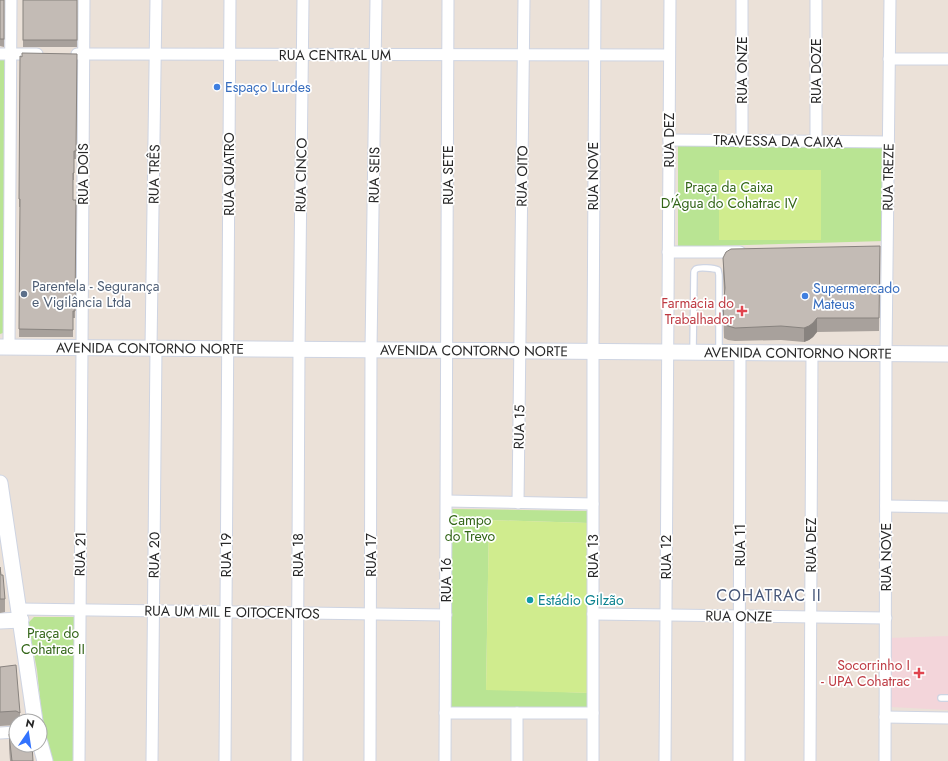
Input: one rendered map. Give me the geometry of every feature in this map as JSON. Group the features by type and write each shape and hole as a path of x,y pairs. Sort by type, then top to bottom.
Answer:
{"street":[{"path":"5,347 5,54 11,0"},
{"name":"RUA DOIS","path":"82,348 84,0"},
{"name":"RUA TRÊS","path":"154,348 156,0"},
{"name":"RUA QUATRO","path":"228,349 230,0"},
{"name":"RUA CINCO","path":"299,349 303,0"},
{"name":"RUA SEIS","path":"371,350 376,0"},
{"name":"RUA SETE","path":"447,350 448,0"},
{"name":"RUA OITO","path":"520,351 524,0"},
{"name":"RUA NOVE","path":"593,352 595,0"},
{"name":"RUA DEZ","path":"667,352 670,0"},
{"name":"RUA ONZE","path":"742,0 742,141"},
{"name":"RUA DOZE","path":"816,0 816,142"},
{"name":"RUA TREZE","path":"886,354 883,253 888,142 890,0"},
{"path":"5,54 47,54"},
{"name":"RUA CENTRAL UM","path":"69,54 670,55"},
{"path":"889,59 948,59"},
{"name":"TRAVESSA DA CAIXA","path":"669,140 888,142"},
{"path":"668,252 754,252"},
{"name":"AVENIDA CONTORNO NORTE","path":"5,347 948,354"},
{"name":"RUA 21","path":"79,761 82,348"},
{"name":"RUA 20","path":"152,761 154,611 154,348"},
{"name":"RUA 19","path":"225,761 228,349"},
{"name":"RUA 18","path":"297,761 299,349"},
{"name":"RUA 17","path":"370,761 371,350"},
{"name":"RUA 16","path":"445,761 447,350"},
{"name":"RUA 15","path":"518,503 520,351"},
{"name":"RUA 13","path":"593,352 593,761"},
{"name":"RUA 12","path":"665,761 667,352"},
{"name":"RUA 11","path":"739,761 740,353"},
{"name":"RUA DEZ","path":"810,761 812,353"},
{"name":"RUA NOVE","path":"885,761 886,354"},
{"path":"0,483 2,510 20,615 34,713"},
{"path":"446,501 592,504"},
{"path":"886,506 948,507"},
{"name":"RUA UM MIL E OITOCENTOS","path":"20,615 80,610 446,615"},
{"name":"RUA ONZE","path":"593,614 886,618"},
{"path":"0,621 20,615"},
{"path":"445,713 593,714"},
{"path":"517,713 517,761"},
{"path":"885,717 948,718"}],"lane":[{"path":"693,352 694,272 698,269 714,268 718,270 719,275 719,352"},
{"path":"941,698 948,698"}],"shaded area":[{"name":"Socorrinho I - UPA Cohatrac","path":"948,636 948,710 891,707 889,638"}],"green space":[{"path":"3,56 6,64 3,333 0,334 0,57"},
{"name":"Praça da Caixa D'Água do Cohatrac IV","path":"678,144 882,147 884,241 678,247"},
{"path":"719,170 821,170 821,240 719,240"},
{"name":"Campo do Trevo","path":"451,509 588,511 589,523 489,520 486,689 589,693 587,711 451,707"},
{"path":"489,520 589,523 589,693 486,690"},
{"name":"Praça do Cohatrac II","path":"34,617 74,617 77,761 50,761 48,749 48,713 42,713 37,670 28,623"}],"building":[{"path":"0,0 4,0 4,39 0,39"},
{"path":"23,0 77,0 77,40 23,40"},
{"path":"22,53 77,54 76,151 74,151 73,173 73,200 76,200 75,311 73,311 73,330 19,329 20,56 22,57"},
{"name":"Supermercado Mateus","path":"880,246 879,318 817,318 813,323 804,328 781,326 735,328 724,324 723,307 725,288 723,258 726,252 731,249"},
{"path":"0,567 1,575 3,575 5,599 0,599"},
{"path":"16,665 20,713 16,711 0,712 0,667"},
{"path":"11,753 32,753 33,761 12,761"}],"place":[{"name":"Espaço Lurdes","path":"217,87"},
{"name":"Parentela - Segurança e Vigilância Ltda","path":"24,294"},
{"name":"Supermercado Mateus","path":"805,296"},
{"name":"Farmácia do Trabalhador","path":"742,311"},
{"name":"Estádio Gilzão","path":"530,600"},
{"name":"Socorrinho I - UPA Cohatrac","path":"919,673"}],"district":[{"name":"COHATRAC II","path":"769,595"}]}
